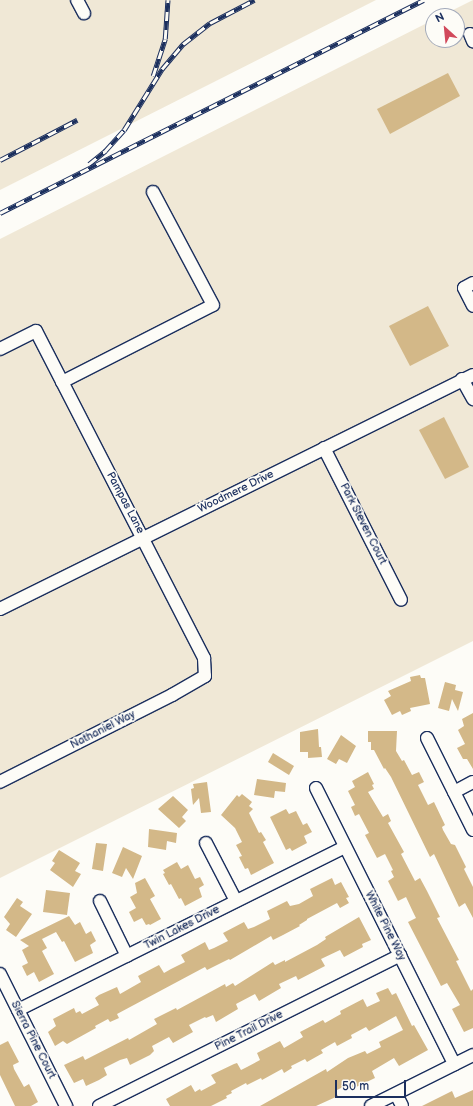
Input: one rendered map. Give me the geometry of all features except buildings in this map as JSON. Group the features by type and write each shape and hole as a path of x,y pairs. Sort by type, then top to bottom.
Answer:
{"street":[{"path":"77,0 84,13"},
{"path":"62,382 213,305 153,192"},
{"path":"473,283 464,288 473,306"},
{"name":"Pampas Lane","path":"0,350 36,332 204,658 205,676"},
{"path":"468,377 473,399"},
{"name":"Woodmere Drive","path":"0,609 468,377"},
{"name":"Park Steven Court","path":"324,448 401,600"},
{"name":"Nathaniel Way","path":"0,782 172,696 205,676"},
{"path":"426,738 473,830"},
{"path":"454,792 473,782"},
{"name":"White Pine Way","path":"316,788 454,1064"},
{"path":"206,843 236,901"},
{"name":"Twin Lakes Drive","path":"18,1010 345,847"},
{"path":"100,901 127,956"},
{"name":"Pine Trail Drive","path":"99,1106 400,955"},
{"name":"Sierra Pine Court","path":"0,974 66,1106"},
{"path":"371,1106 473,1055"},
{"path":"396,1094 402,1106"}],"shaded area":[{"path":"0,0 376,0 0,190"},
{"path":"473,0 473,641 0,878 0,239 425,24 425,48 465,48 465,8 457,8"}],"railway":[{"path":"153,76 165,39 168,0"},
{"path":"89,164 105,151 124,130 162,69 183,44 210,23 254,0"},
{"path":"0,213 423,0"},
{"path":"0,160 77,120"}]}
